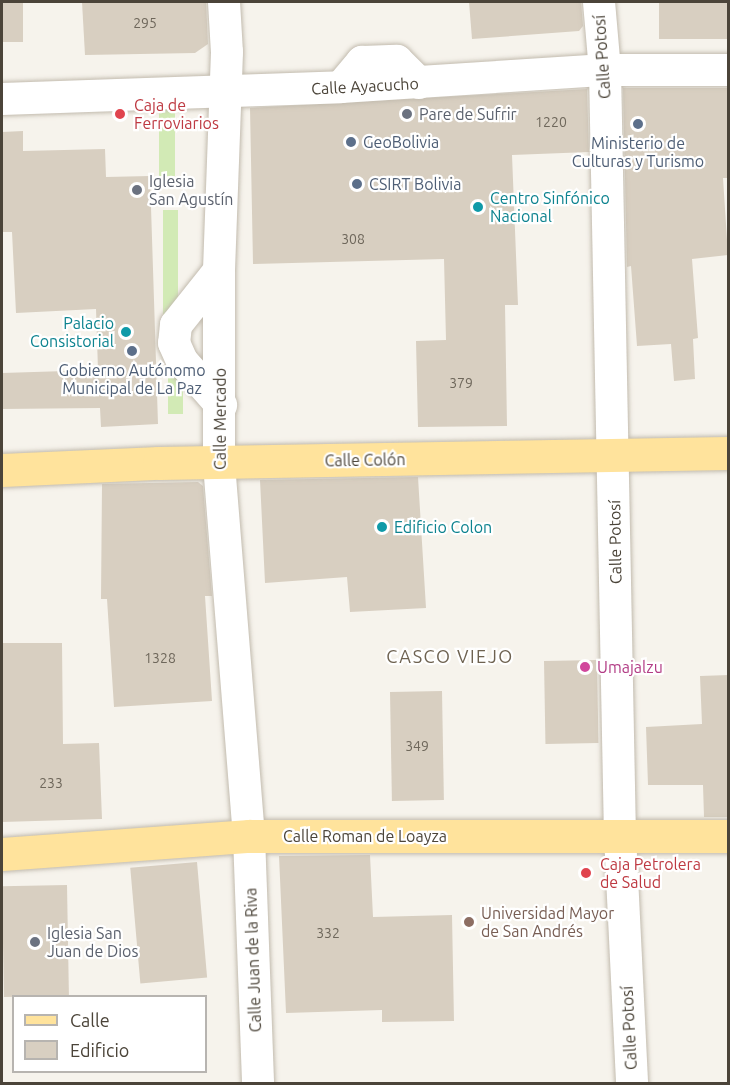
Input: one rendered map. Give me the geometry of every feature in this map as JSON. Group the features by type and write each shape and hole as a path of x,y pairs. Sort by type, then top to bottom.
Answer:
{"main road":[{"name":"Calle Colón","path":"2,470 729,453"},
{"name":"Calle Roman de Loayza","path":"2,855 249,836 729,836"}],"street":[{"name":"Calle Mercado","path":"224,2 227,92 219,271 221,405 219,464 249,836"},
{"name":"Calle Potosí","path":"599,2 604,70 620,836 632,1083"},
{"name":"Calle Ayacucho","path":"2,99 341,87 604,70 729,70"},
{"path":"219,271 176,325 174,344 182,361 221,405"},
{"name":"Calle Juan de la Riva","path":"249,836 258,1083"}],"green space":[{"path":"159,106 175,106 175,176 159,176"},
{"path":"163,210 178,210 178,324 163,324"},
{"path":"168,371 183,371 183,414 168,414"}],"building":[{"path":"2,2 23,2 23,42 2,42"},
{"path":"82,2 206,2 208,44 195,53 85,55"},
{"path":"469,2 581,2 583,26 579,31 472,39"},
{"path":"659,2 728,2 728,39 659,39"},
{"path":"623,88 729,88 729,178 723,178 728,255 692,259 698,338 693,339 695,379 674,381 671,344 637,346 631,266 627,267"},
{"path":"587,89 589,152 512,155 518,305 505,305 507,426 418,427 416,341 446,340 444,259 253,264 250,108"},
{"path":"23,131 23,151 105,149 106,177 150,176 158,424 101,427 100,408 2,409 2,373 98,370 96,309 16,313 12,232 2,232 2,132"},
{"path":"418,477 426,608 350,612 347,577 265,583 260,480"},
{"path":"198,482 203,486 212,596 205,596 212,701 114,707 107,599 101,599 102,484"},
{"path":"2,643 62,643 63,744 99,743 102,819 2,822"},
{"path":"597,660 598,743 545,744 544,661"},
{"path":"729,675 729,817 704,817 703,785 648,785 646,727 702,724 700,676"},
{"path":"442,691 444,800 392,801 390,692"},
{"path":"370,855 373,917 452,915 454,1021 382,1022 382,1010 286,1013 279,856"},
{"path":"197,862 207,978 140,983 130,868"},
{"name":"Iglesia San Juan de Dios","path":"67,885 69,995 12,995 12,997 4,997 2,886"}],"place":[{"name":"Caja de Ferroviarios","path":"120,114"},
{"name":"Pare de Sufrir","path":"407,114"},
{"name":"Ministerio de Culturas y Turismo","path":"638,124"},
{"name":"GeoBolivia","path":"351,142"},
{"name":"CSIRT Bolivia","path":"357,184"},
{"name":"Iglesia San Agustín","path":"137,190"},
{"name":"Centro Sinfónico Nacional","path":"478,207"},
{"name":"Palacio Consistorial","path":"126,332"},
{"name":"Gobierno Autónomo Municipal de La Paz","path":"132,351"},
{"name":"Edificio Colon","path":"382,527"},
{"name":"Umajalzu","path":"585,667"},
{"name":"Caja Petrolera de Salud","path":"586,873"},
{"name":"Universidad Mayor de San Andrés","path":"469,922"},
{"name":"Iglesia San Juan de Dios","path":"35,942"}],"district":[{"name":"CASCO VIEJO","path":"450,656"}]}
